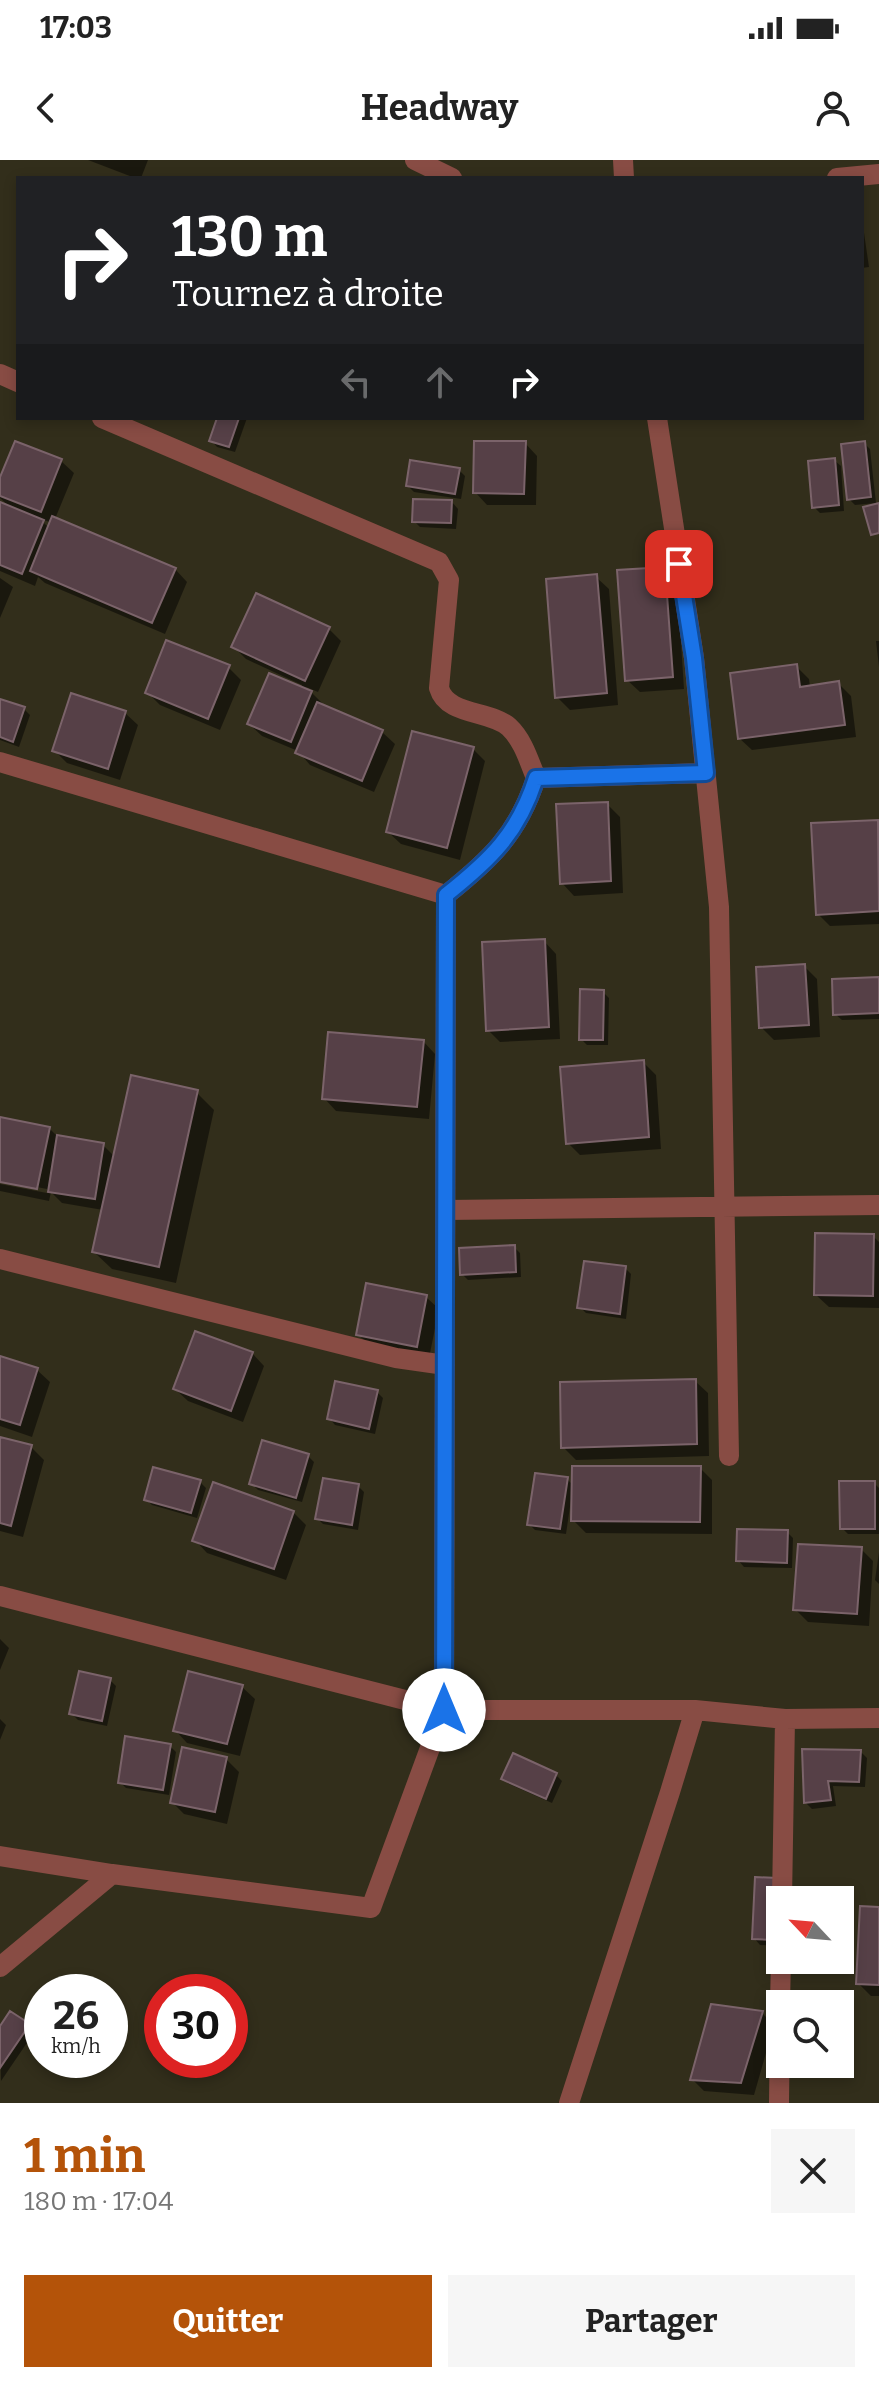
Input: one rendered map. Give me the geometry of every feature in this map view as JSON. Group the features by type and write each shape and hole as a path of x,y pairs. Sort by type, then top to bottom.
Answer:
{"street":[{"path":"415,160 448,176"},
{"path":"858,176 879,174"},
{"path":"107,420 439,562 449,580 439,688 441,696 449,704 507,725 520,743 536,778 523,812 508,836 479,869 446,895"},
{"path":"657,420 694,658 719,907 729,1456"},
{"path":"0,762 446,895"},
{"path":"536,778 706,773"},
{"path":"0,1856 371,1908 444,1710 446,895"},
{"path":"446,1210 879,1205"},
{"path":"0,1259 396,1358 445,1365"},
{"path":"0,1596 444,1710 695,1710 785,1719 879,1718"},
{"path":"569,2103 695,1710"},
{"path":"782,1886 785,1719"},
{"path":"0,1967 112,1874"},
{"path":"779,2078 779,2103"}],"building":[{"path":"216,420 238,420 229,447 209,441"},
{"path":"15,441 62,459 41,512 0,496 0,477"},
{"path":"474,441 526,441 524,494 473,493"},
{"path":"865,441 871,497 847,500 841,444"},
{"path":"835,458 839,505 812,508 808,461"},
{"path":"410,460 460,468 455,494 406,486"},
{"path":"413,499 452,500 451,523 412,522"},
{"path":"0,502 44,520 22,574 0,565"},
{"path":"879,503 879,533 871,535 863,507"},
{"path":"52,516 176,568 152,623 30,571"},
{"path":"665,567 673,677 625,681 617,570"},
{"path":"597,574 607,693 555,698 546,579"},
{"path":"256,593 330,627 305,681 231,647"},
{"path":"166,640 230,665 208,719 145,693"},
{"path":"797,664 800,687 839,681 845,725 738,739 730,673"},
{"path":"269,673 312,691 291,742 247,724"},
{"path":"71,693 126,711 108,769 52,751"},
{"path":"0,699 25,707 13,742 0,737"},
{"path":"317,702 383,730 362,781 295,753"},
{"path":"412,731 474,747 447,848 386,832"},
{"path":"608,802 611,881 560,884 556,804"},
{"path":"878,820 879,911 816,915 811,823"},
{"path":"545,939 549,1027 486,1031 482,942"},
{"path":"805,964 809,1025 759,1028 756,967"},
{"path":"879,977 879,1013 833,1015 832,979"},
{"path":"580,989 604,990 603,1040 579,1040"},
{"path":"328,1032 424,1040 417,1107 322,1099"},
{"path":"644,1060 649,1137 566,1144 560,1067"},
{"path":"131,1075 198,1090 159,1267 92,1252"},
{"path":"0,1117 50,1127 37,1189 0,1182"},
{"path":"57,1135 104,1143 95,1199 48,1192"},
{"path":"815,1233 874,1234 873,1296 814,1295"},
{"path":"515,1245 516,1272 460,1275 459,1248"},
{"path":"584,1261 626,1266 620,1314 577,1308"},
{"path":"366,1283 427,1295 417,1347 356,1335"},
{"path":"195,1331 253,1352 231,1411 173,1389"},
{"path":"0,1356 38,1368 20,1425 0,1419"},
{"path":"696,1379 697,1444 561,1448 560,1382"},
{"path":"335,1381 378,1390 369,1429 327,1419"},
{"path":"0,1437 32,1445 11,1526 0,1523"},
{"path":"262,1440 309,1454 296,1498 249,1484"},
{"path":"572,1466 701,1466 700,1522 571,1521"},
{"path":"153,1467 201,1480 191,1513 144,1500"},
{"path":"535,1473 568,1477 560,1529 527,1525"},
{"path":"323,1478 359,1484 352,1525 315,1519"},
{"path":"839,1481 875,1481 875,1529 840,1529"},
{"path":"213,1482 294,1511 274,1569 192,1541"},
{"path":"737,1529 788,1530 787,1563 736,1561"},
{"path":"798,1544 862,1547 857,1614 793,1610"},
{"path":"79,1671 111,1678 102,1721 69,1714"},
{"path":"188,1671 243,1685 227,1744 173,1731"},
{"path":"125,1736 171,1744 163,1790 118,1783"},
{"path":"182,1747 227,1757 215,1812 170,1803"},
{"path":"802,1749 861,1750 859,1782 828,1781 831,1800 804,1803"},
{"path":"513,1753 557,1773 546,1799 501,1779"},
{"path":"755,1877 777,1878 777,1886 766,1886 766,1940 752,1939"},
{"path":"860,1906 879,1907 879,1985 856,1984"},
{"path":"711,2004 763,2011 741,2083 690,2080"},
{"path":"10,2011 24,2020 24,2033 0,2068 0,2026"}],"route":[{"path":"444,1710 446,895 479,869 516,825 536,778 706,773 694,658 679,564"}]}
